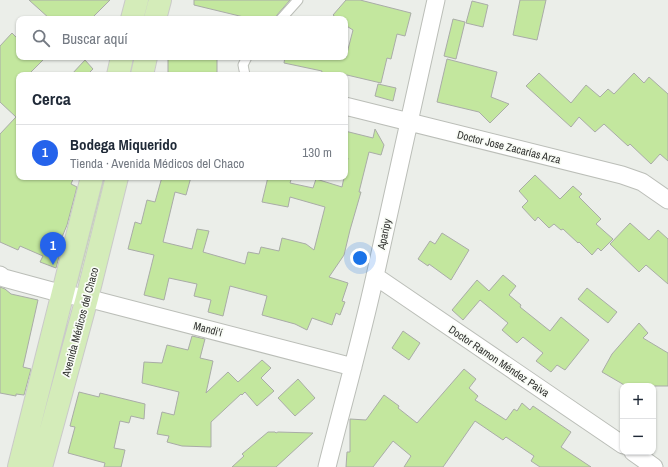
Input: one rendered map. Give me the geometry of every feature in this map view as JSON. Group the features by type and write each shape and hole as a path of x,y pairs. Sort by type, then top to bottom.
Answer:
{"main road":[{"path":"133,16 137,0"},
{"path":"157,16 160,0"},
{"path":"119,72 121,60"},
{"path":"143,72 145,60"},
{"name":"Avenida Médicos del Chaco","path":"19,467 91,180"},
{"name":"Avenida Médicos del Chaco","path":"41,467 87,298 116,180"}],"street":[{"name":"Aparipy","path":"327,467 375,276 436,0"},
{"name":"Doctor Jose Zacarías Arza","path":"348,107 622,175 642,182 668,200"},
{"name":"Mandi'í","path":"0,275 4,278 63,294 87,298 353,367"},
{"name":"Doctor Ramon Méndez Paiva","path":"375,276 620,444"},
{"path":"636,455 654,467"}],"lane":[{"path":"284,16 298,0"},
{"path":"244,72 243,65 246,60"}],"green space":[{"path":"100,180 104,180 78,283 76,284"}],"building":[{"path":"29,0 110,0 94,16 47,16"},
{"path":"194,0 290,0 276,16 240,16 194,5"},
{"path":"346,0 360,0 411,13 405,36 397,34 391,59 387,58 381,83 348,75 348,72 322,72 284,63 284,60 348,60 348,49 353,30 348,27 348,16 333,15"},
{"path":"520,0 546,0 537,40 513,35"},
{"path":"472,1 488,5 483,27 466,23"},
{"path":"453,19 465,22 456,59 444,56"},
{"path":"12,33 16,37 16,60 43,60 31,72 16,72 16,117 0,102 0,46"},
{"path":"447,59 497,72 491,97 509,104 490,123 479,112 437,102"},
{"path":"85,60 93,69 90,72 74,72"},
{"path":"168,60 217,60 217,72 168,72"},
{"path":"539,73 571,103 586,85 600,97 608,89 614,94 634,73 644,83 649,77 668,94 668,161 660,154 651,164 630,144 628,146 604,124 595,132 579,117 571,127 526,86"},
{"path":"378,84 396,88 393,101 375,96"},
{"path":"16,117 16,180 73,180 71,184 77,187 67,225 62,237 64,238 56,268 40,262 43,256 20,246 18,250 0,242 0,134"},
{"path":"375,129 384,145 381,155 369,152 359,192 361,192 344,255 329,277 348,283 342,301 345,302 340,315 336,313 332,325 312,318 307,330 295,324 262,315 267,296 230,286 223,316 208,312 211,300 194,296 197,284 169,278 164,300 144,295 154,255 128,249 135,222 141,224 147,200 155,202 161,180 190,180 186,195 175,192 163,242 192,249 197,229 209,231 203,252 245,264 248,252 259,254 261,247 279,251 282,238 306,244 314,250 325,207 290,197 288,207 262,202 267,180 291,180 290,183 313,188 316,180 319,180 342,187 343,180 348,180 348,132 373,138"},
{"path":"535,175 560,199 573,186 582,194 579,197 601,219 596,224 613,239 601,251 598,248 592,255 563,229 561,230 554,224 549,228 538,217 535,221 522,207 528,201 519,191"},
{"path":"630,223 649,240 658,230 668,239 668,284 646,265 639,272 610,244"},
{"path":"442,233 469,250 451,280 429,264 428,266 418,259 430,241 435,244"},
{"path":"503,275 516,286 509,295 521,305 520,307 550,331 561,317 589,340 565,370 557,365 551,372 536,361 543,353 523,337 517,343 502,330 508,323 480,300 463,320 452,310 477,280 489,291"},
{"path":"0,287 11,294 38,300 23,367 31,369 24,395 16,394 16,396 0,393"},
{"path":"587,288 617,312 608,323 578,299"},
{"path":"639,323 648,333 643,338 668,353 668,386 656,386 656,383 621,383 602,372 612,354"},
{"path":"403,331 420,343 409,360 392,348"},
{"path":"192,336 205,339 200,358 213,361 206,393 228,372 238,382 262,360 271,368 261,378 274,391 257,406 245,392 242,395 241,394 211,422 211,447 182,446 167,442 169,436 157,434 162,412 174,415 179,392 142,383 144,362 162,363 167,345 188,350"},
{"path":"464,369 476,379 469,388 478,396 475,400 506,420 514,409 517,411 522,403 530,410 533,406 571,432 561,447 591,467 540,467 531,461 534,456 506,437 503,440 475,421 443,467 404,467 411,456 393,441 373,467 346,467 347,452 350,452 350,419 366,420 384,395 399,406 398,408 417,423"},
{"path":"298,379 315,398 295,416 278,398"},
{"path":"79,392 99,397 100,393 145,404 144,419 131,416 129,423 120,421 114,448 125,450 121,467 104,467 105,463 68,453 75,427 70,426"},
{"path":"268,432 313,433 276,467 232,467 244,456 242,454"}],"place":[{"name":"Bodega Miquerido","path":"53,265"}]}
